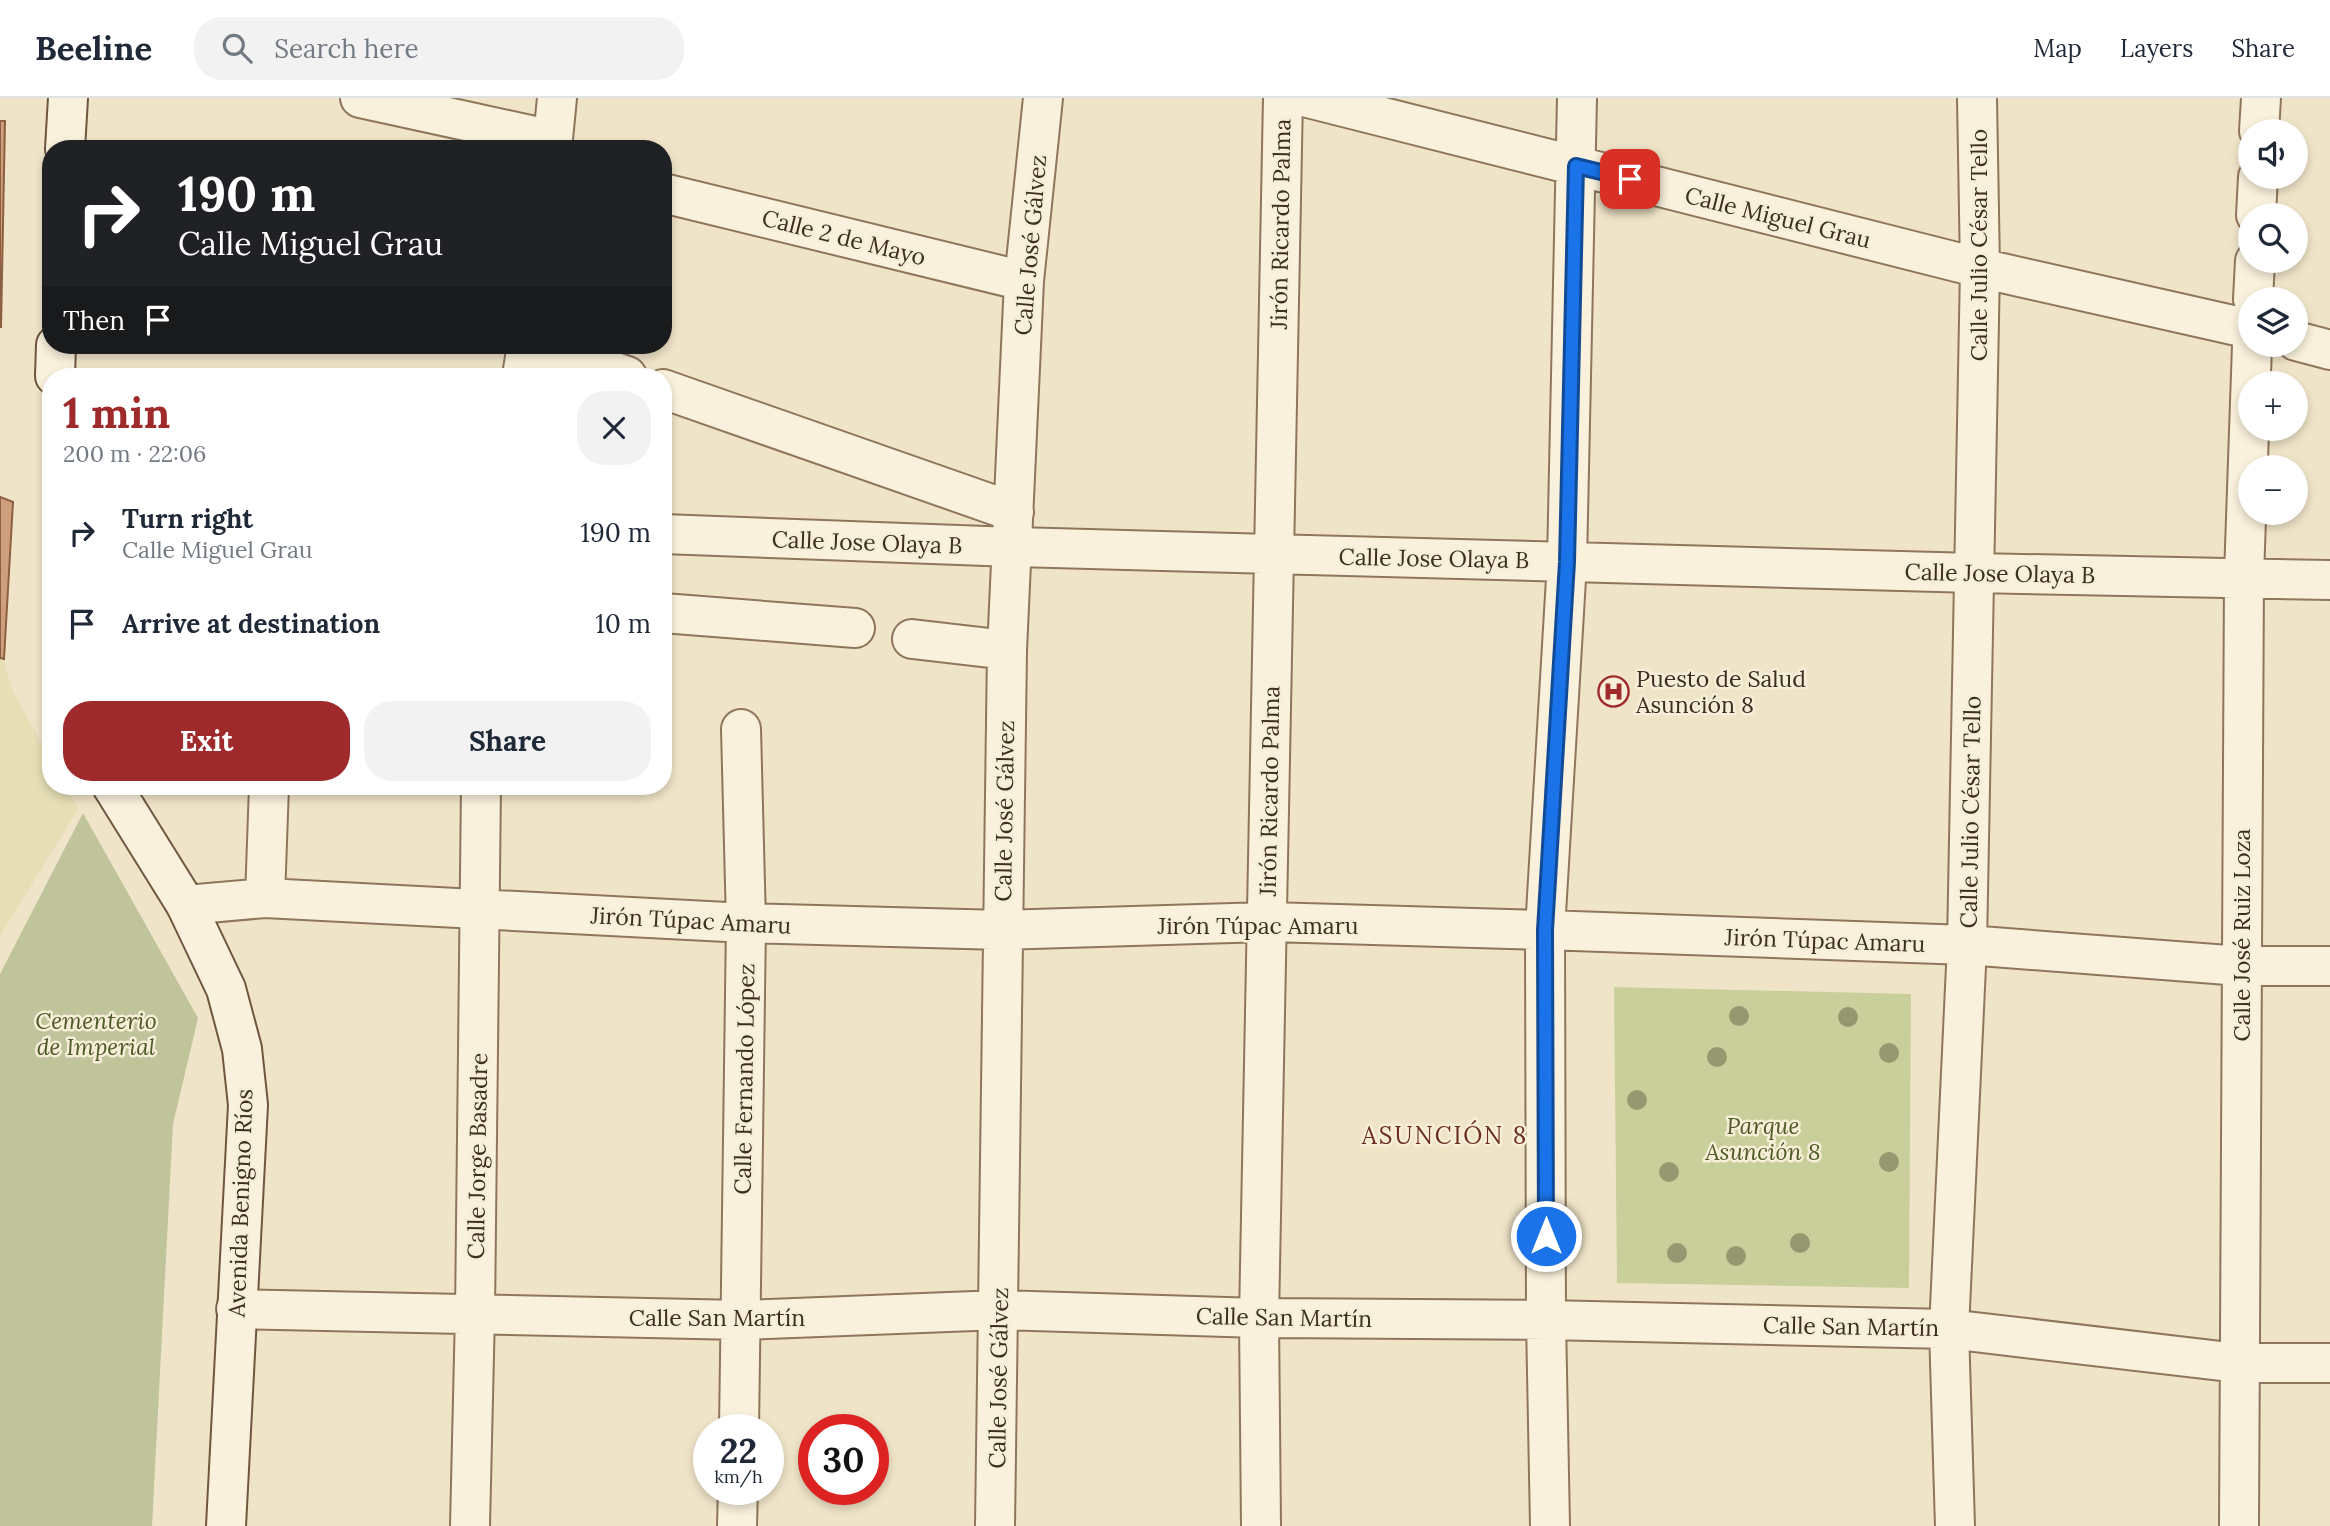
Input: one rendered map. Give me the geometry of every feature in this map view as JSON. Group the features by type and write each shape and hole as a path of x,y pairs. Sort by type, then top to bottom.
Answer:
{"street":[{"path":"66,140 68,98"},
{"path":"360,98 535,140"},
{"path":"552,140 557,98"},
{"name":"Calle José Gálvez","path":"995,1526 1007,650 1024,281 1043,98"},
{"name":"Jirón Ricardo Palma","path":"1261,1526 1259,1318 1283,98"},
{"name":"Calle Miguel Grau","path":"1308,98 1980,268 2238,326"},
{"path":"1550,1526 1546,1320 1545,930 1567,562 1577,98"},
{"name":"Calle Julio César Tello","path":"1955,1526 1949,1329 1967,945 1980,268 1977,98"},
{"path":"2260,119 2261,98"},
{"name":"Calle 2 de Mayo","path":"672,196 1024,281"},
{"path":"2308,344 2330,350"},
{"path":"562,354 603,368"},
{"name":"Calle José Ruiz Loza","path":"2239,1526 2244,576 2252,357"},
{"path":"672,392 1014,529"},
{"name":"Calle Jose Olaya B","path":"672,534 1014,529 1273,554 2330,580"},
{"path":"672,613 855,628"},
{"path":"912,639 1007,650"},
{"name":"Calle Fernando López","path":"739,1414 746,923 741,729"},
{"name":"Avenida Benigno Ríos","path":"118,795 186,905 226,989 242,1049 248,1105 226,1526"},
{"path":"265,898 269,795"},
{"name":"Calle Jorge Basadre","path":"470,1526 481,795"},
{"name":"Jirón Túpac Amaru","path":"186,905 265,898 746,923 1002,930 1266,922 1967,945 2241,966 2330,966"},
{"name":"Calle San Martín","path":"236,1309 742,1320 1000,1310 1259,1318 1546,1320 1949,1329 2238,1363 2330,1363"},
{"path":"737,1526 738,1505"}],"shaded area":[{"path":"0,658 4,659 11,688 42,744 42,795 70,795 78,809 0,936"}],"green space":[{"name":"Cementerio de Imperial","path":"83,813 198,1018 173,1124 152,1526 0,1526 0,974"},
{"name":"Parque Asunción 8","path":"1614,987 1911,994 1909,1288 1617,1283"}],"building":[{"path":"0,121 5,121 1,327 0,327"},
{"path":"0,497 13,502 4,659 0,658"}],"place":[{"name":"Puesto de Salud Asunción 8","path":"1613,691"}],"district":[{"name":"ASUNCIÓN 8","path":"1445,1135"}],"route":[{"path":"1546,1236 1545,930 1567,562 1576,166 1630,179"}]}
